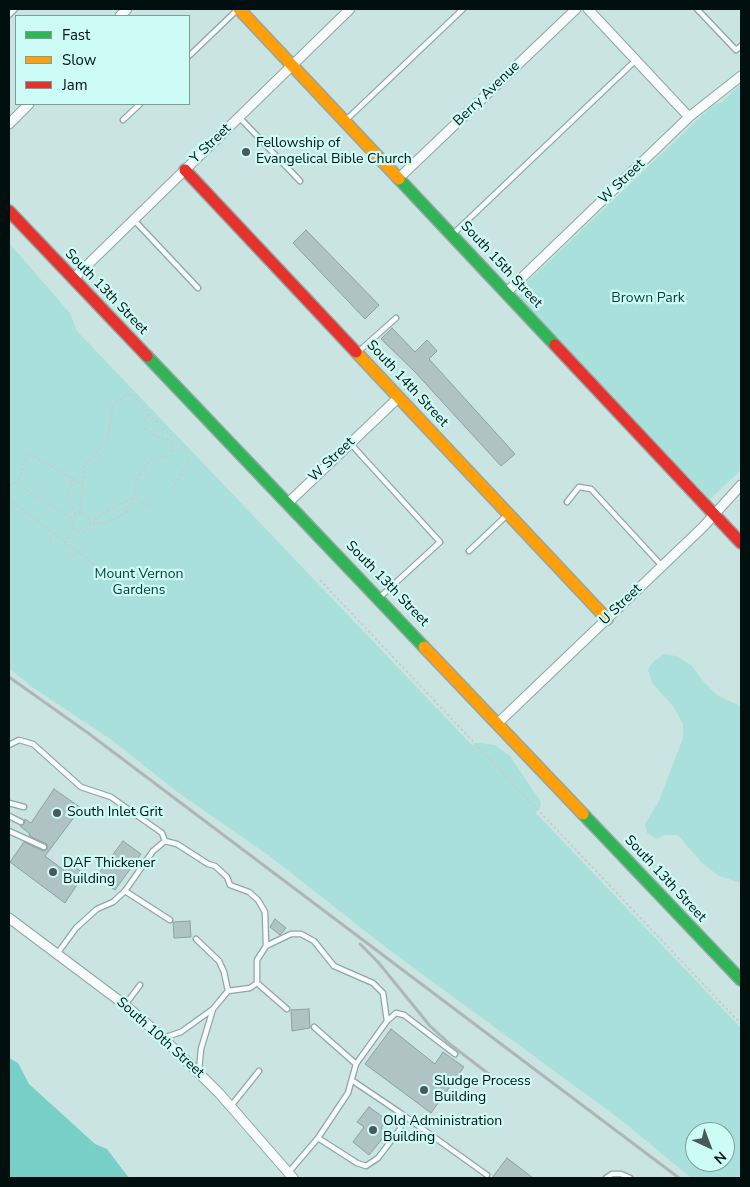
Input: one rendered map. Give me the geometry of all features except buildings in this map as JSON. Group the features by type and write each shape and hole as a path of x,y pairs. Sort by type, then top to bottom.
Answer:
{"street":[{"name":"South 15th Street","path":"238,9 507,292 741,543"},
{"name":"Y Street","path":"73,279 350,9"},
{"name":"Berry Avenue","path":"399,178 576,9"},
{"path":"588,9 689,117"},
{"name":"W Street","path":"507,292 689,117 709,99 741,76"},
{"path":"9,124 29,105"},
{"name":"South 14th Street","path":"185,170 606,619"},
{"name":"South 13th Street","path":"9,211 741,980"},
{"name":"W Street","path":"288,503 399,397"},
{"name":"U Street","path":"498,723 662,566 741,485"},
{"name":"South 10th Street","path":"9,918 125,1005 163,1038 231,1106 290,1176"}],"lane":[{"path":"9,14 15,9"},
{"path":"190,55 238,9"},
{"path":"345,121 463,9"},
{"path":"697,9 736,50 741,46"},
{"path":"452,235 636,60"},
{"path":"123,120 139,105"},
{"path":"239,117 300,181"},
{"path":"133,220 198,288"},
{"path":"357,353 396,318"},
{"path":"350,443 440,542 379,598"},
{"path":"566,502 579,487 592,489 662,566"},
{"path":"469,551 508,514"},
{"path":"9,745 19,740 33,744 81,788 111,797 162,833 165,841"},
{"path":"9,802 24,807"},
{"path":"9,816 21,822"},
{"path":"9,831 44,847"},
{"path":"57,954 83,922 97,909 113,902 125,891 153,850 165,841"},
{"path":"165,841 177,844 208,864 215,866 227,877 230,885 249,892 258,900 265,912 266,946"},
{"path":"125,891 170,920"},
{"path":"287,1009 257,983 257,960 266,946 291,934 301,934 314,941 334,966 360,976 383,993 387,1021"},
{"path":"196,939 219,961 224,972 228,991"},
{"path":"163,1038 181,1032 213,1010 228,991 250,988 257,983"},
{"path":"125,1005 140,986"},
{"path":"199,1072 201,1049 213,1010"},
{"path":"290,1176 348,1093 356,1064 387,1021 396,1013 404,1015 455,1054"},
{"path":"314,1028 356,1064"},
{"path":"231,1106 259,1071"},
{"path":"353,1080 487,1174"},
{"path":"318,1138 357,1163 366,1166 378,1158 400,1129 399,1112"},
{"path":"606,1178 612,1174 621,1174 630,1178"}],"path":[{"path":"80,513 84,467 107,441 111,410 116,402 131,394 161,424 174,441 172,454 151,460 142,469 126,510 110,522 90,522"},
{"path":"150,415 144,421 144,428 156,436 174,441 185,448 189,463 171,490"},
{"path":"9,485 15,483 21,476 23,462 29,453 83,485"},
{"path":"74,479 68,495 76,514"},
{"path":"15,483 72,519"},
{"path":"133,496 149,507"},
{"path":"75,530 86,531 90,522 133,496"},
{"path":"9,499 76,552 104,570 132,584 146,599"},
{"path":"126,510 131,516"},
{"path":"75,530 71,524 76,514 86,514 90,522"},
{"path":"65,543 75,530"},
{"path":"50,543 49,540 53,533"},
{"path":"68,556 71,557 76,552"},
{"path":"320,580 741,1024"}],"green space":[{"name":"Brown Park","path":"741,84 741,470 710,499 518,296 527,287 525,284 713,105 722,102"},
{"name":"Mount Vernon Gardens","path":"9,243 70,313 77,331 472,745 479,743 495,745 510,756 541,802 540,808 536,813 741,1028 741,1178 691,1178 621,1120 392,952 268,855 176,791 113,741 32,687 9,668"},
{"path":"664,654 676,656 691,665 718,696 741,706 741,883 719,876 702,863 678,835 664,835 657,839 647,833 645,824 659,801 683,738 683,724 673,706 652,683 648,670 653,662"}],"shaded area":[{"path":"9,1058 18,1063 29,1084 95,1144 107,1149 129,1178 9,1178"}],"railway":[{"path":"9,677 88,733 679,1178"},
{"path":"360,944 378,962 430,1026 451,1045 503,1085"}],"traffic: fast":[{"path":"399,179 555,345"},
{"path":"147,356 424,647"},
{"path":"583,814 741,980"}],"traffic: slow":[{"path":"239,9 399,179"},
{"path":"356,352 607,619"},
{"path":"424,647 583,814"}],"traffic: jam":[{"path":"185,170 356,352"},
{"path":"9,211 147,356"},
{"path":"555,345 741,543"}],"place":[{"name":"Fellowship of Evangelical Bible Church","path":"246,152"},
{"name":"South Inlet Grit","path":"57,813"},
{"name":"DAF Thickener Building","path":"53,872"},
{"name":"Sludge Process Building","path":"424,1090"},
{"name":"Old Administration Building","path":"373,1130"}]}
